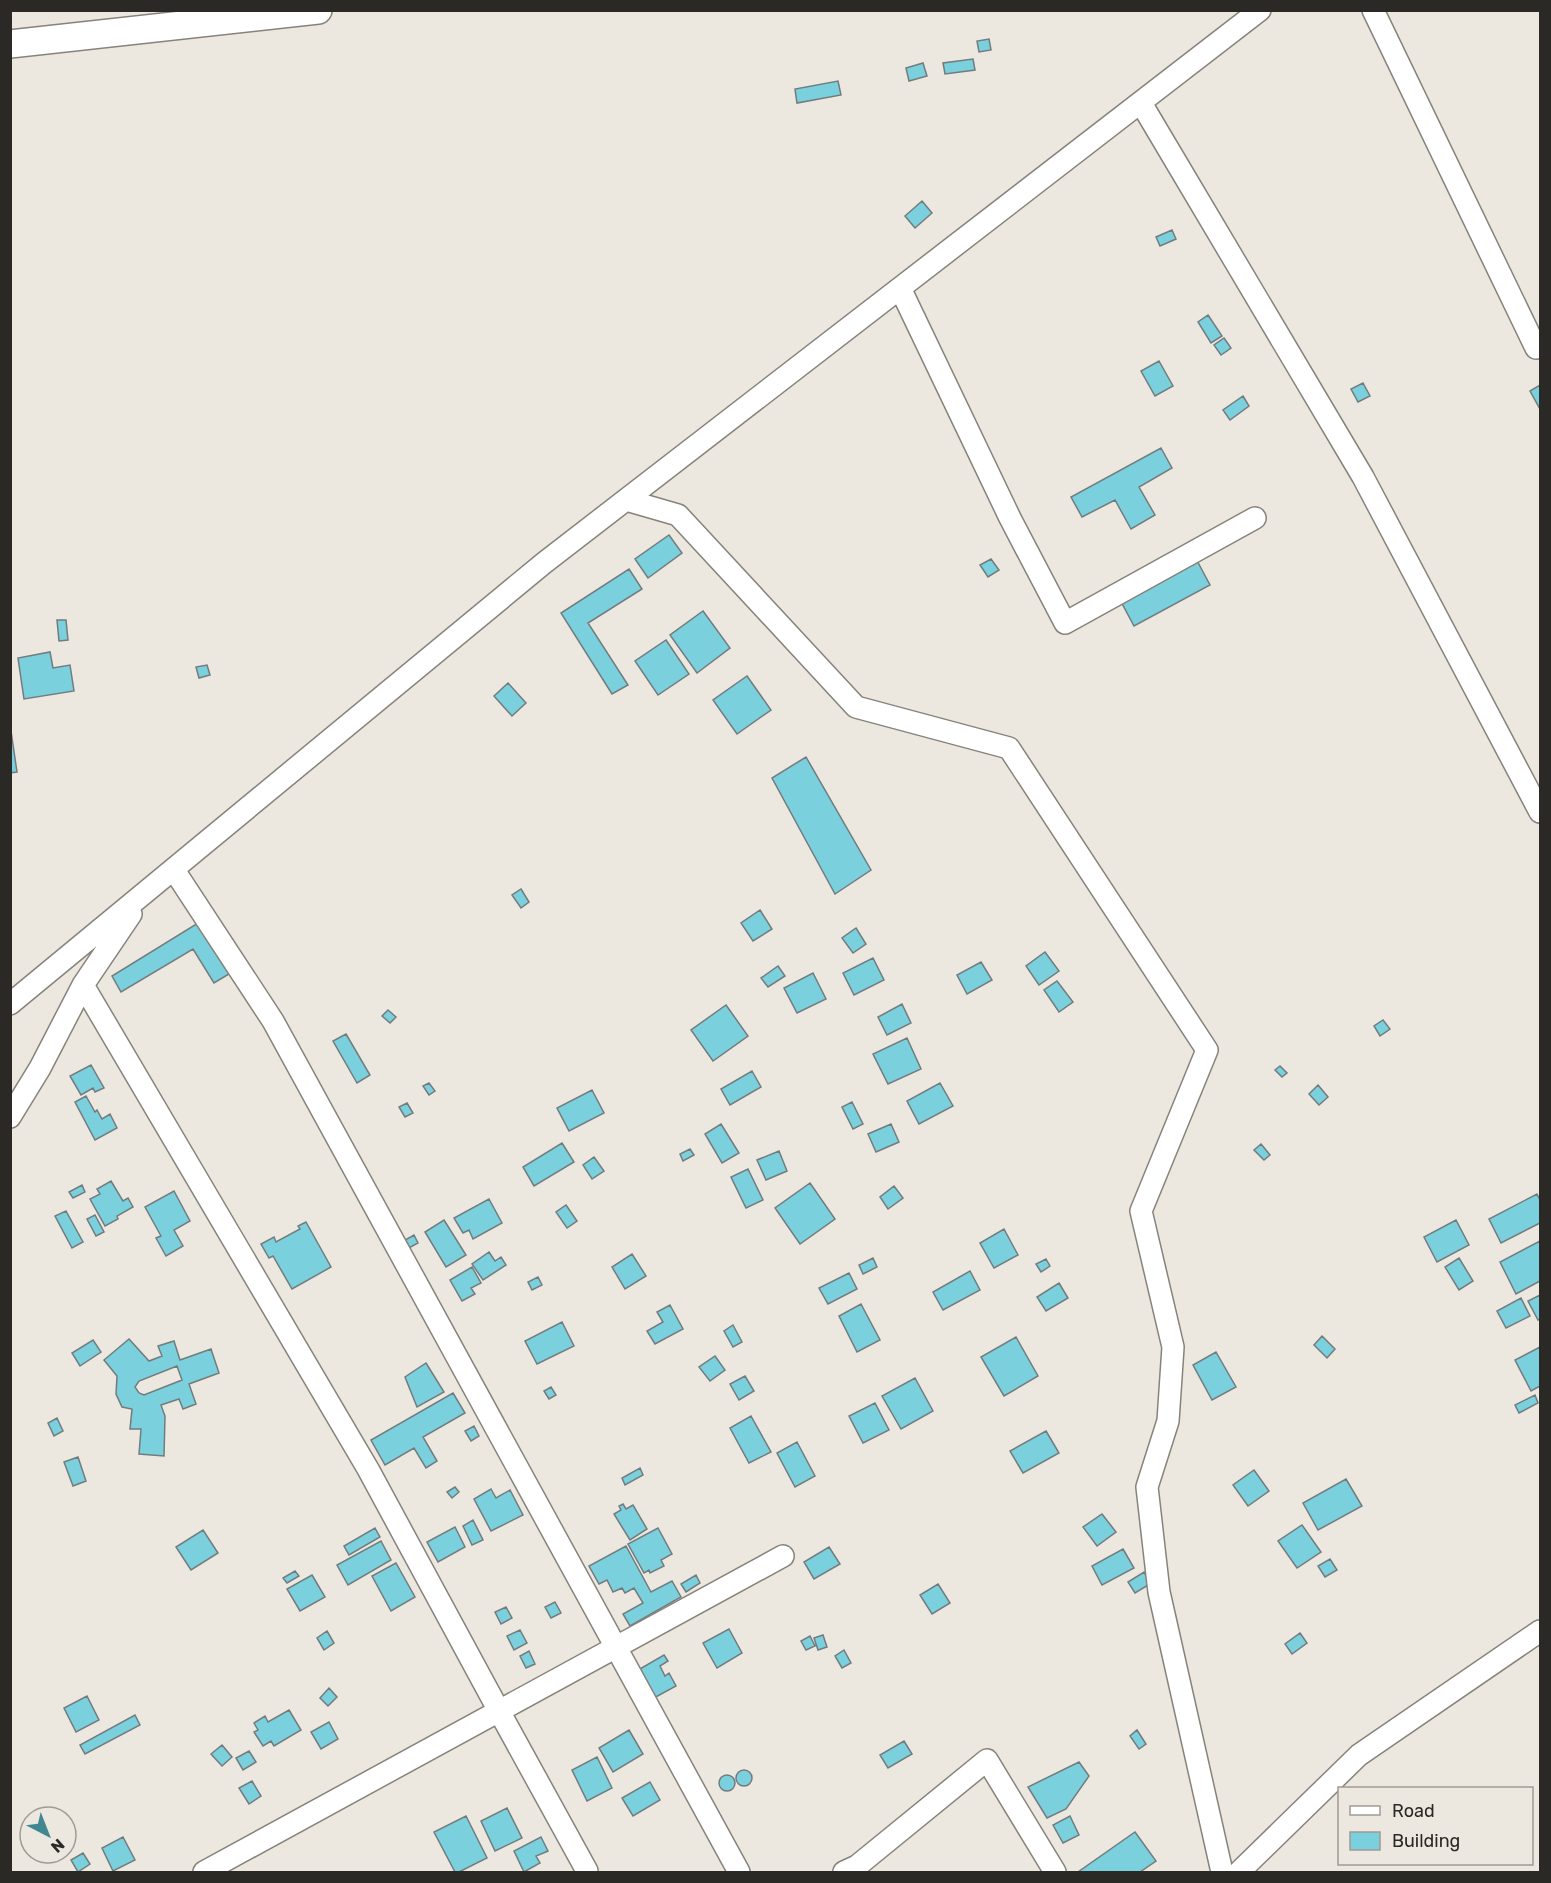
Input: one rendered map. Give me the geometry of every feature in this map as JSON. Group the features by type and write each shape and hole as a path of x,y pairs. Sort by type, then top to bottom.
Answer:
{"main road":[{"path":"10,44 318,10"}],"street":[{"path":"10,1004 544,563 1260,10"},
{"path":"1373,10 1536,348"},
{"path":"1141,103 1363,477 1540,813"},
{"path":"900,288 1010,518 1065,623 1256,518"},
{"path":"626,500 678,515 856,707 1009,748 1207,1050 1141,1211 1173,1347 1167,1421 1147,1486 1159,1592 1222,1872"},
{"path":"174,870 273,1021 739,1872"},
{"path":"10,1117 40,1068 83,985 143,895"},
{"path":"83,985 368,1469 587,1871"},
{"path":"204,1872 783,1556"},
{"path":"1239,1872 1359,1755 1540,1631"},
{"path":"844,1872 857,1866 987,1760 1055,1872"}],"building":[{"path":"989,39 991,50 979,52 977,41"},
{"path":"973,59 975,70 945,74 943,63"},
{"path":"923,63 927,76 909,81 906,68"},
{"path":"838,81 841,95 797,103 795,89"},
{"path":"922,201 932,213 915,228 905,216"},
{"path":"1172,230 1176,239 1160,246 1156,237"},
{"path":"1208,315 1222,336 1211,343 1198,322"},
{"path":"1224,338 1231,348 1221,355 1214,345"},
{"path":"1159,361 1173,386 1155,396 1141,371"},
{"path":"1363,383 1370,396 1358,402 1351,389"},
{"path":"1540,385 1540,409 1530,391"},
{"path":"1243,396 1249,406 1230,420 1223,410"},
{"path":"1161,448 1172,468 1139,487 1155,515 1131,529 1115,500 1082,517 1071,497"},
{"path":"669,535 682,553 648,578 635,559"},
{"path":"1194,555 1210,585 1134,626 1118,596"},
{"path":"991,559 999,570 988,577 980,565"},
{"path":"629,569 642,589 588,623 628,685 612,694 561,613"},
{"path":"703,611 730,648 697,673 670,635"},
{"path":"57,620 66,620 68,640 59,641"},
{"path":"666,640 689,674 658,695 635,661"},
{"path":"50,652 53,668 70,665 74,691 24,699 18,658"},
{"path":"207,665 210,675 199,678 196,667"},
{"path":"747,676 771,710 737,734 713,700"},
{"path":"508,683 526,703 512,716 494,696"},
{"path":"10,724 17,772 10,773"},
{"path":"806,757 871,870 835,894 772,778"},
{"path":"521,889 529,902 521,908 512,895"},
{"path":"760,910 772,929 753,941 741,923"},
{"path":"198,923 229,974 214,983 193,949 121,992 112,976"},
{"path":"856,928 866,944 853,953 842,938"},
{"path":"1045,952 1059,971 1039,985 1026,966"},
{"path":"873,958 884,980 854,995 843,973"},
{"path":"981,962 992,980 967,994 957,975"},
{"path":"778,966 785,976 768,987 761,978"},
{"path":"813,973 826,999 797,1013 784,988"},
{"path":"1057,981 1073,1002 1059,1012 1044,990"},
{"path":"902,1004 911,1023 887,1035 878,1017"},
{"path":"726,1005 748,1036 713,1061 691,1030"},
{"path":"388,1010 396,1017 390,1023 382,1016"},
{"path":"1383,1020 1390,1029 1380,1036 1374,1026"},
{"path":"346,1034 370,1075 357,1083 333,1041"},
{"path":"907,1038 921,1069 888,1084 873,1054"},
{"path":"91,1065 104,1088 95,1092 93,1088 81,1095 70,1076"},
{"path":"1280,1066 1287,1073 1282,1077 1275,1070"},
{"path":"752,1071 761,1087 730,1105 721,1089"},
{"path":"429,1083 435,1091 429,1095 423,1086"},
{"path":"940,1083 953,1106 919,1124 907,1101"},
{"path":"1318,1085 1328,1097 1319,1105 1309,1094"},
{"path":"592,1090 604,1113 569,1131 557,1108"},
{"path":"86,1096 102,1119 110,1114 117,1128 95,1140 75,1102"},
{"path":"852,1102 863,1124 853,1129 842,1107"},
{"path":"407,1103 413,1113 405,1117 399,1107"},
{"path":"721,1124 739,1153 722,1163 705,1134"},
{"path":"891,1124 899,1142 876,1152 868,1134"},
{"path":"562,1143 574,1162 534,1186 523,1167"},
{"path":"1261,1144 1270,1155 1264,1160 1254,1150"},
{"path":"690,1149 694,1155 683,1161 680,1154"},
{"path":"779,1151 787,1171 766,1180 757,1160"},
{"path":"594,1157 604,1171 592,1179 583,1165"},
{"path":"748,1169 763,1200 746,1208 731,1177"},
{"path":"111,1181 123,1201 128,1198 133,1207 105,1226 90,1199 100,1194 97,1189"},
{"path":"810,1183 835,1219 800,1244 775,1208"},
{"path":"82,1185 85,1192 73,1198 69,1192"},
{"path":"894,1186 903,1198 888,1209 880,1197"},
{"path":"174,1191 190,1221 174,1230 183,1246 166,1256 156,1238 161,1236 145,1207"},
{"path":"1537,1194 1540,1200 1540,1223 1501,1243 1489,1219"},
{"path":"489,1199 502,1223 473,1239 469,1230 463,1233 454,1218"},
{"path":"566,1205 577,1221 567,1228 556,1212"},
{"path":"66,1211 83,1242 72,1248 55,1216"},
{"path":"95,1215 104,1232 96,1236 87,1219"},
{"path":"444,1220 466,1255 446,1267 425,1232"},
{"path":"1456,1220 1469,1245 1437,1262 1424,1237"},
{"path":"306,1222 331,1267 292,1289 273,1256 269,1258 261,1244 274,1237 276,1242 300,1229 298,1226"},
{"path":"1004,1229 1018,1255 994,1268 980,1243"},
{"path":"414,1235 418,1243 409,1248 405,1240"},
{"path":"1540,1241 1540,1281 1516,1294 1500,1262"},
{"path":"489,1252 495,1261 501,1257 506,1265 483,1280 472,1264"},
{"path":"632,1254 646,1276 625,1289 612,1267"},
{"path":"873,1258 877,1267 863,1274 859,1265"},
{"path":"1459,1258 1473,1281 1459,1290 1445,1267"},
{"path":"1046,1259 1050,1266 1041,1272 1036,1264"},
{"path":"472,1267 481,1283 471,1288 475,1294 462,1301 450,1280"},
{"path":"970,1271 980,1290 943,1310 933,1292"},
{"path":"849,1273 857,1289 828,1304 819,1288"},
{"path":"538,1277 542,1285 532,1290 528,1282"},
{"path":"1059,1283 1068,1298 1046,1311 1037,1297"},
{"path":"1540,1295 1540,1319 1538,1320 1528,1301"},
{"path":"1521,1298 1530,1316 1506,1328 1497,1311"},
{"path":"861,1304 880,1340 857,1352 839,1316"},
{"path":"670,1305 683,1329 655,1344 647,1331 663,1322 657,1312"},
{"path":"562,1322 574,1346 537,1364 525,1341"},
{"path":"733,1325 742,1342 733,1347 724,1331"},
{"path":"1322,1336 1335,1349 1327,1358 1314,1345"},
{"path":"1016,1337 1038,1376 1004,1396 981,1357"},
{"path":"129,1339 149,1361 162,1356 158,1346 174,1341 180,1360 211,1349 219,1373 189,1384 196,1404 183,1409 179,1399 161,1405 165,1416 164,1456 139,1454 141,1429 130,1429 132,1409 122,1407 116,1394 117,1376 104,1360","holes":["177,1366 182,1380 144,1395 139,1393 135,1387 139,1381"]},
{"path":"93,1340 101,1352 80,1366 72,1353"},
{"path":"1540,1347 1540,1386 1531,1391 1515,1360"},
{"path":"1216,1352 1236,1387 1212,1400 1193,1365"},
{"path":"715,1356 725,1370 710,1381 699,1367"},
{"path":"426,1363 444,1392 417,1407 405,1377"},
{"path":"745,1376 754,1391 739,1400 730,1384"},
{"path":"915,1378 933,1411 901,1429 882,1396"},
{"path":"551,1387 556,1395 549,1399 544,1391"},
{"path":"453,1393 465,1413 423,1437 437,1461 426,1468 414,1448 385,1465 371,1440"},
{"path":"1535,1395 1538,1403 1519,1413 1515,1405"},
{"path":"875,1403 889,1430 863,1443 849,1416"},
{"path":"751,1416 771,1452 749,1463 730,1428"},
{"path":"57,1418 63,1431 54,1436 48,1423"},
{"path":"474,1426 479,1436 471,1441 465,1431"},
{"path":"1046,1431 1059,1453 1023,1473 1010,1451"},
{"path":"797,1442 815,1476 795,1487 777,1453"},
{"path":"78,1457 86,1481 73,1486 64,1462"},
{"path":"640,1468 643,1475 625,1485 622,1478"},
{"path":"1254,1470 1269,1491 1248,1506 1233,1485"},
{"path":"1346,1479 1362,1506 1318,1530 1303,1503"},
{"path":"455,1487 459,1492 452,1498 447,1492"},
{"path":"491,1489 496,1498 510,1490 523,1515 491,1531 474,1499"},
{"path":"623,1504 626,1509 633,1505 647,1529 630,1540 614,1514 621,1510 619,1506"},
{"path":"1102,1514 1116,1532 1097,1546 1083,1527"},
{"path":"473,1520 483,1540 472,1545 463,1526"},
{"path":"1302,1525 1321,1552 1297,1568 1278,1541"},
{"path":"455,1527 465,1547 438,1562 427,1542"},
{"path":"375,1528 380,1537 349,1555 344,1546"},
{"path":"658,1528 672,1554 661,1560 664,1566 650,1573 649,1570 644,1573 628,1544"},
{"path":"203,1530 218,1553 191,1570 176,1547"},
{"path":"381,1541 391,1560 348,1585 337,1565"},
{"path":"626,1546 651,1592 672,1581 681,1597 630,1626 623,1614 643,1603 634,1588 625,1593 622,1588 613,1592 607,1580 599,1584 589,1566"},
{"path":"829,1547 840,1564 814,1579 804,1562"},
{"path":"1123,1549 1134,1568 1102,1585 1092,1566"},
{"path":"1330,1559 1337,1570 1325,1577 1318,1566"},
{"path":"396,1563 415,1597 391,1611 372,1576"},
{"path":"295,1571 299,1576 287,1583 283,1578"},
{"path":"1144,1572 1150,1584 1135,1593 1128,1582"},
{"path":"312,1575 325,1597 300,1611 287,1589"},
{"path":"696,1575 700,1583 686,1592 681,1584"},
{"path":"938,1584 950,1603 932,1614 920,1595"},
{"path":"555,1602 561,1613 551,1618 545,1607"},
{"path":"506,1607 512,1618 501,1624 495,1612"},
{"path":"729,1629 742,1653 717,1668 703,1643"},
{"path":"520,1630 527,1643 514,1650 507,1636"},
{"path":"327,1631 334,1643 324,1650 317,1638"},
{"path":"1300,1633 1307,1643 1292,1654 1285,1644"},
{"path":"823,1635 827,1647 818,1650 814,1638"},
{"path":"810,1636 815,1646 806,1650 801,1641"},
{"path":"844,1650 851,1663 842,1668 835,1656"},
{"path":"529,1651 535,1664 526,1668 520,1656"},
{"path":"664,1655 668,1661 660,1666 665,1676 669,1673 676,1686 654,1698 638,1670"},
{"path":"329,1688 337,1697 328,1706 320,1698"},
{"path":"87,1696 99,1720 76,1732 64,1708"},
{"path":"289,1710 301,1730 274,1746 271,1741 263,1746 254,1732 258,1730 254,1723 265,1716 268,1722"},
{"path":"135,1715 140,1725 85,1754 80,1745"},
{"path":"329,1722 338,1739 321,1749 311,1732"},
{"path":"629,1730 643,1754 613,1772 599,1748"},
{"path":"1137,1730 1146,1744 1139,1749 1130,1736"},
{"path":"904,1741 912,1754 888,1768 880,1755"},
{"path":"222,1745 232,1757 222,1766 211,1754"},
{"path":"249,1751 256,1762 243,1770 236,1758"},
{"path":"597,1757 612,1788 587,1801 572,1770"},
{"path":"1079,1762 1089,1776 1066,1809 1047,1818 1028,1787"},
{"path":"741,1770 747,1770 752,1778 750,1784 741,1786 736,1781 736,1775"},
{"path":"724,1775 730,1775 735,1783 733,1789 724,1791 719,1786 719,1780"},
{"path":"252,1781 261,1796 249,1804 239,1788"},
{"path":"650,1782 660,1800 633,1816 622,1798"},
{"path":"507,1808 522,1838 495,1851 481,1821"},
{"path":"466,1816 487,1858 455,1872 434,1832"},
{"path":"1070,1816 1079,1835 1063,1843 1053,1825"},
{"path":"1135,1832 1156,1861 1140,1872 1078,1872"},
{"path":"123,1837 135,1860 113,1871 102,1848"},
{"path":"541,1837 548,1851 536,1856 540,1863 524,1872 514,1851"},
{"path":"83,1853 90,1864 78,1872 74,1865 78,1865 78,1856"}]}
